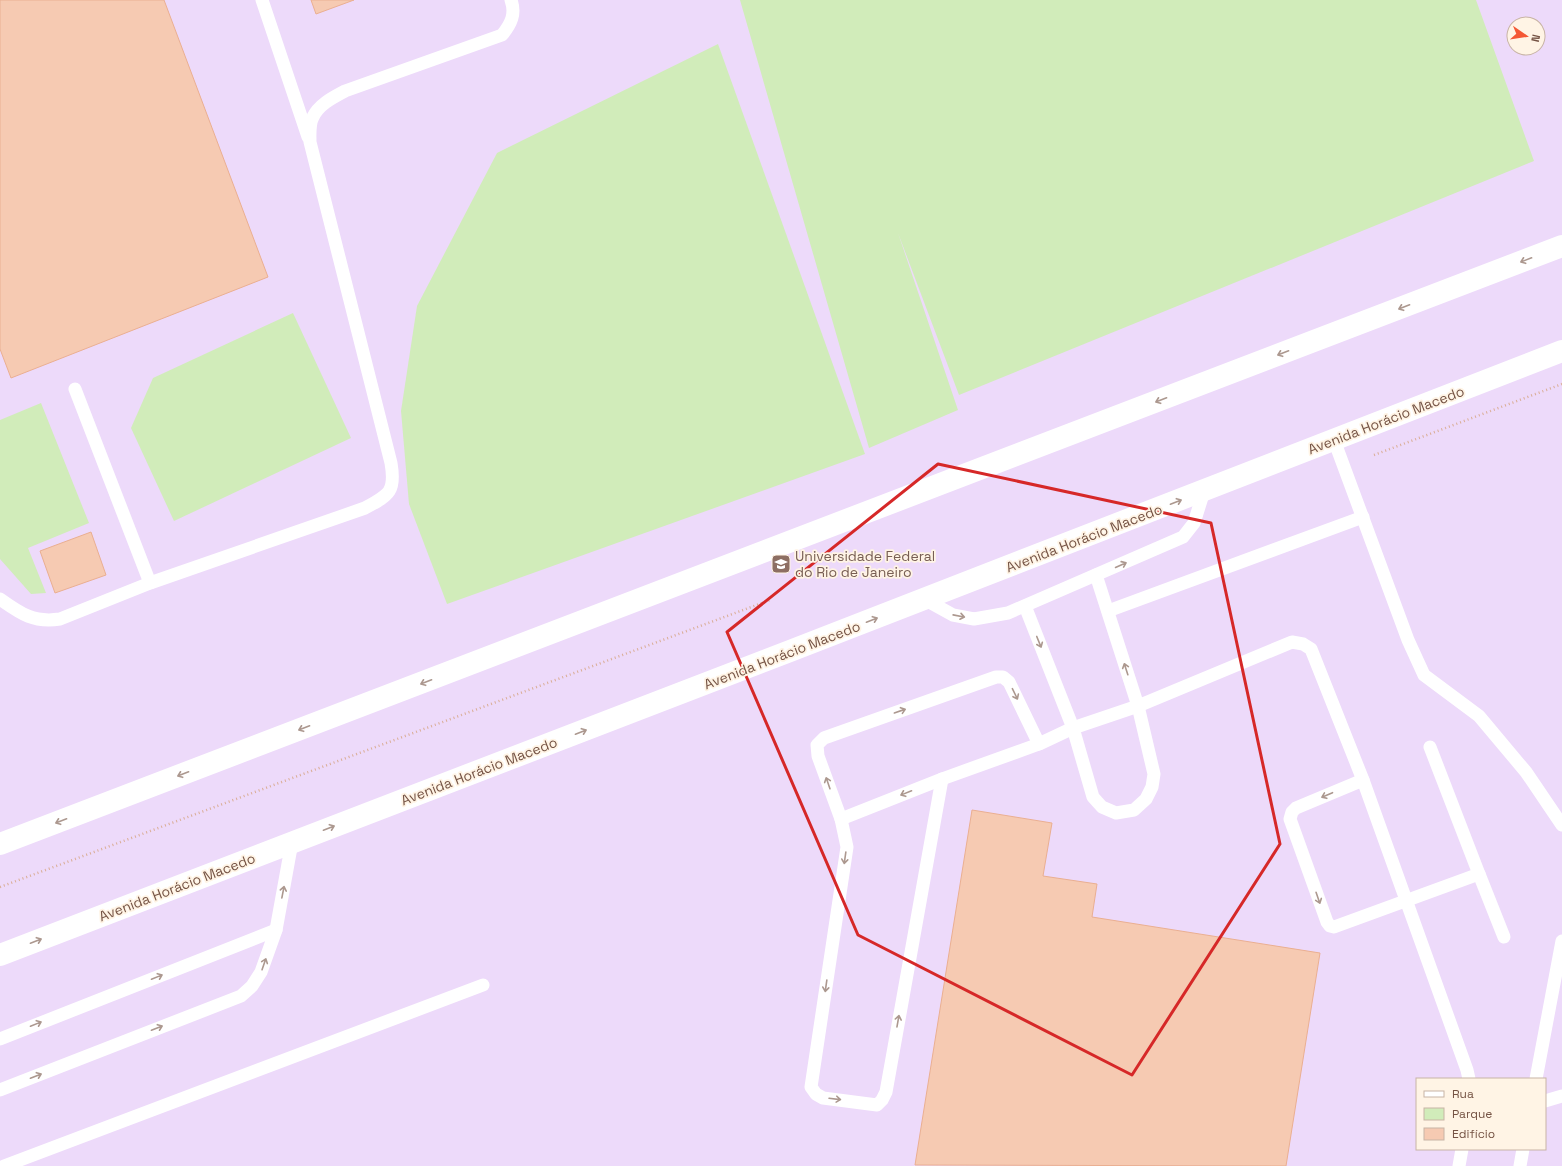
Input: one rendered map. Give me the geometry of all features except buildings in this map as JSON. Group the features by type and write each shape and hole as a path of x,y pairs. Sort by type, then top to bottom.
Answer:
{"street":[{"path":"0,844 1562,246"},
{"name":"Avenida Horácio Macedo","path":"0,955 1204,491 1562,351"}],"lane":[{"path":"0,599 22,615 50,621 60,619 150,583 365,508 383,498 391,489 394,478 391,463 310,142 262,0"},
{"path":"310,142 310,128 313,117 326,102 346,91 502,35 509,27 514,15 511,0"},
{"path":"75,389 150,583"},
{"path":"1334,440 1408,640 1424,674 1479,716 1526,772 1562,825"},
{"path":"924,599 952,615 974,619 1008,613 1183,537 1194,524 1204,491"},
{"path":"1108,611 1363,518"},
{"path":"1024,606 1073,728 1093,797 1102,807 1116,813 1134,810 1146,799 1152,787 1154,774 1138,706 1096,575"},
{"path":"841,820 942,779 1039,744 1073,728 1138,706 1292,642 1303,644 1311,649 1363,780 1407,900 1469,1078"},
{"path":"942,779 886,1092 882,1100 877,1104 823,1098 816,1094 811,1087 847,847 841,820 818,756 817,744 824,738 996,677 1004,677 1009,682 1039,744"},
{"path":"1430,747 1504,937"},
{"path":"1363,780 1296,808 1292,812 1290,819 1327,922 1330,926 1334,927 1479,874"},
{"path":"0,1090 241,996 252,986 261,972 276,930 292,842"},
{"path":"0,1039 276,930"},
{"path":"1536,1078 1562,941"},
{"path":"4,1166 483,985"},
{"path":"1546,1101 1562,1096"},
{"path":"1460,1166 1462,1150"},
{"path":"1520,1166 1523,1150"}],"path":[{"path":"0,887 770,600"}],"highlighted area":[{"path":"938,464 1211,523 1280,844 1132,1075 858,935 727,632"}],"shaded area":[{"name":"Universidade Federal do Rio de Janeiro","path":"0,0 1562,0 1562,1166 0,1166"}],"green space":[{"path":"740,0 1476,0 1534,161 959,395 898,233 958,410 869,448"},
{"path":"718,44 865,454 447,604 409,504 401,411 417,306 497,153"},
{"path":"293,313 351,438 174,521 131,428 153,378"},
{"path":"41,403 89,523 28,548 46,593 31,594 0,559 0,420"}],"place":[{"name":"Universidade Federal do Rio de Janeiro","path":"781,564"}]}
